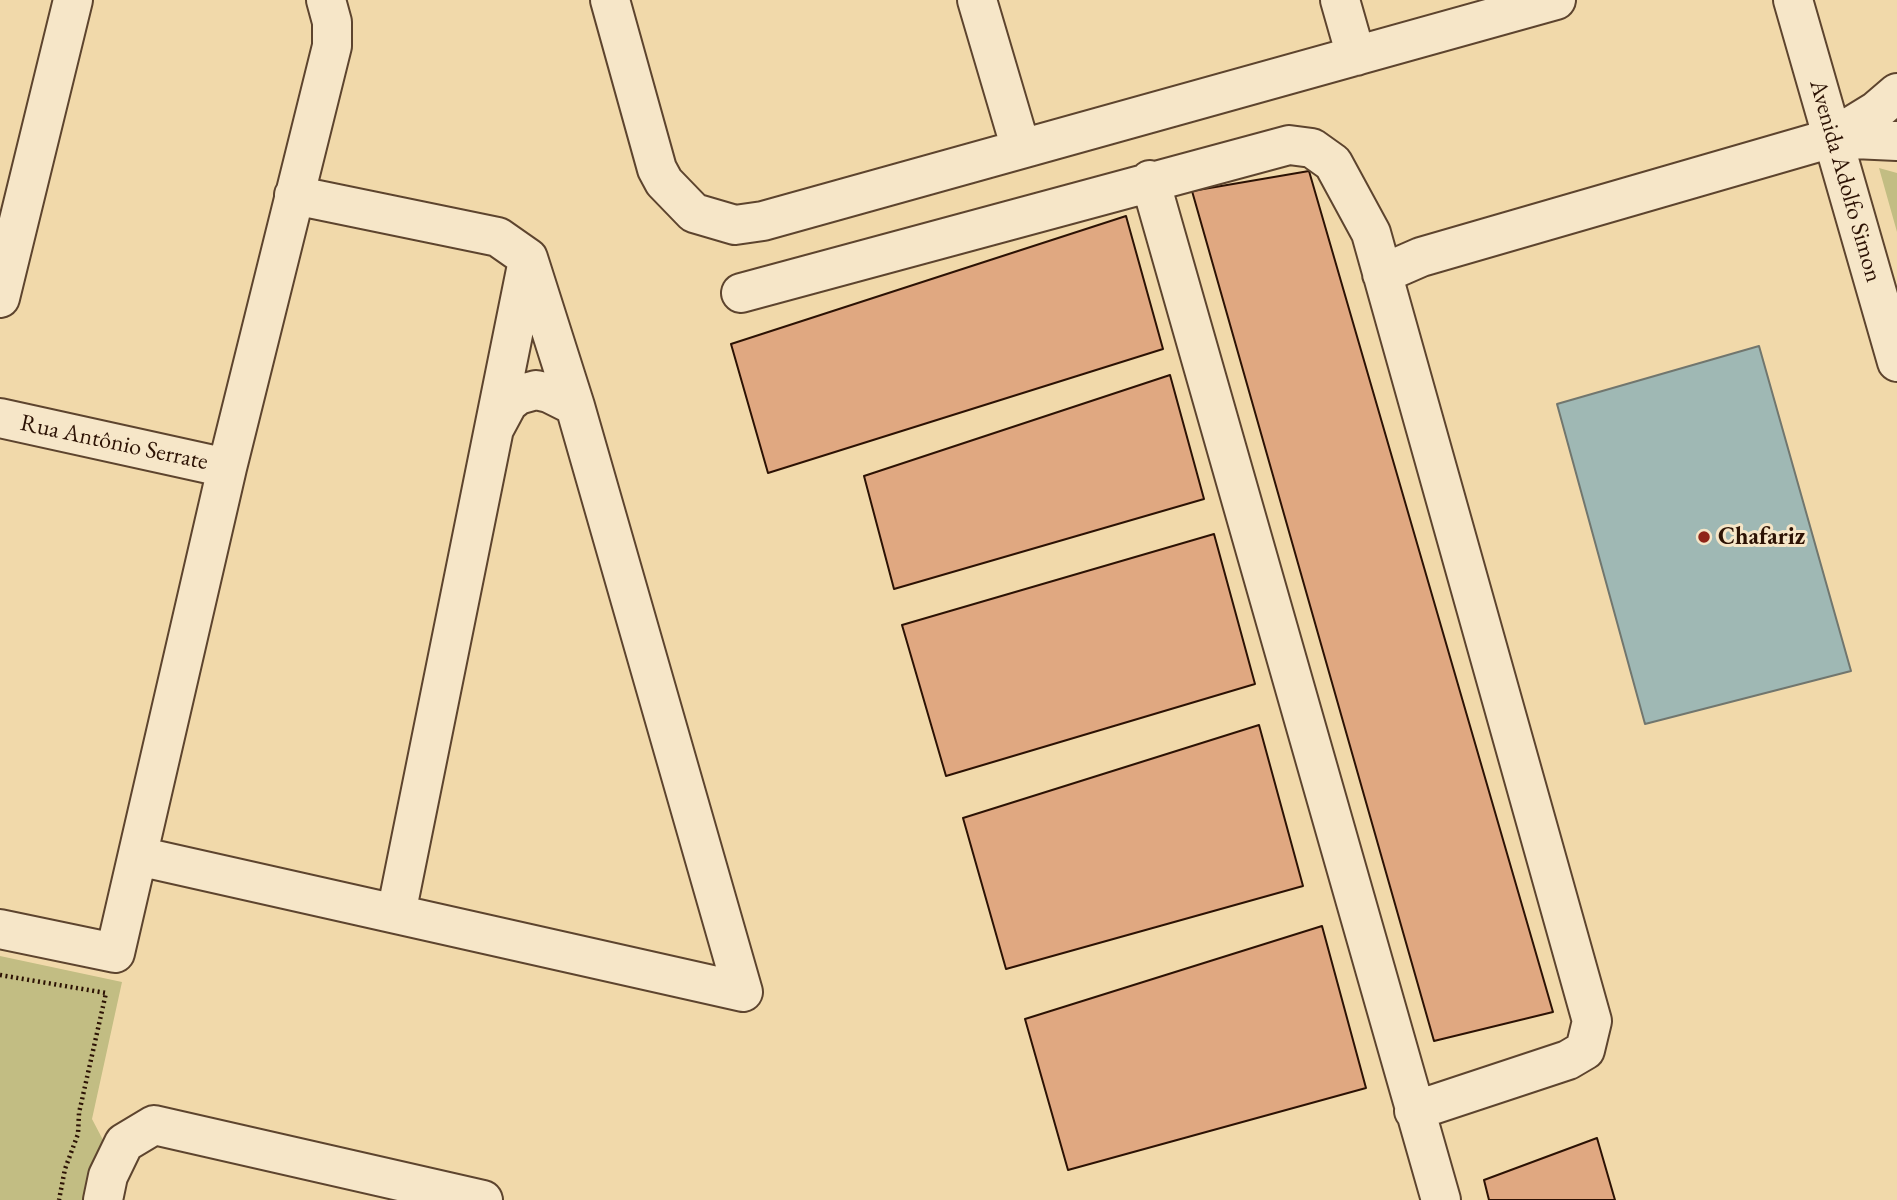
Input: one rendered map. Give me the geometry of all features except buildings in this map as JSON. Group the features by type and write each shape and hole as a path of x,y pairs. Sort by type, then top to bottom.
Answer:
{"street":[{"path":"0,298 72,0"},
{"path":"0,929 115,953 227,468 332,46 332,22 326,0"},
{"path":"610,0 657,169 672,194 694,213 707,219 735,225 763,221 1556,0"},
{"path":"977,0 1021,149"},
{"path":"1340,0 1356,56"},
{"name":"Avenida Adolfo Simon","path":"1793,0 1897,362"},
{"path":"1382,274 1421,257 1832,138 1876,111 1897,93"},
{"path":"1832,138 1897,141"},
{"path":"741,293 1150,180 1289,145 1312,148 1333,163 1371,233 1592,1021 1585,1050 1568,1060 1414,1111"},
{"path":"1150,180 1441,1200"},
{"path":"138,856 743,992 575,406 528,258 511,243 498,237 294,195"},
{"path":"396,914 528,258"},
{"path":"490,437 508,403 518,395 536,390 575,406"},
{"name":"Rua Antônio Serrate","path":"0,418 227,468"},
{"path":"103,1200 108,1176 124,1143 155,1125 348,1185 483,1200"}],"path":[{"path":"0,975 106,993 79,1113 78,1134 65,1169 59,1200"}],"shaded area":[{"path":"1879,168 1897,173 1897,232"},
{"path":"0,956 122,982 92,1119 103,1140 87,1200 0,1200"}],"water":[{"name":"Chafariz","path":"1759,346 1851,671 1645,724 1557,404"}],"place":[{"name":"Chafariz","path":"1704,537"}]}
